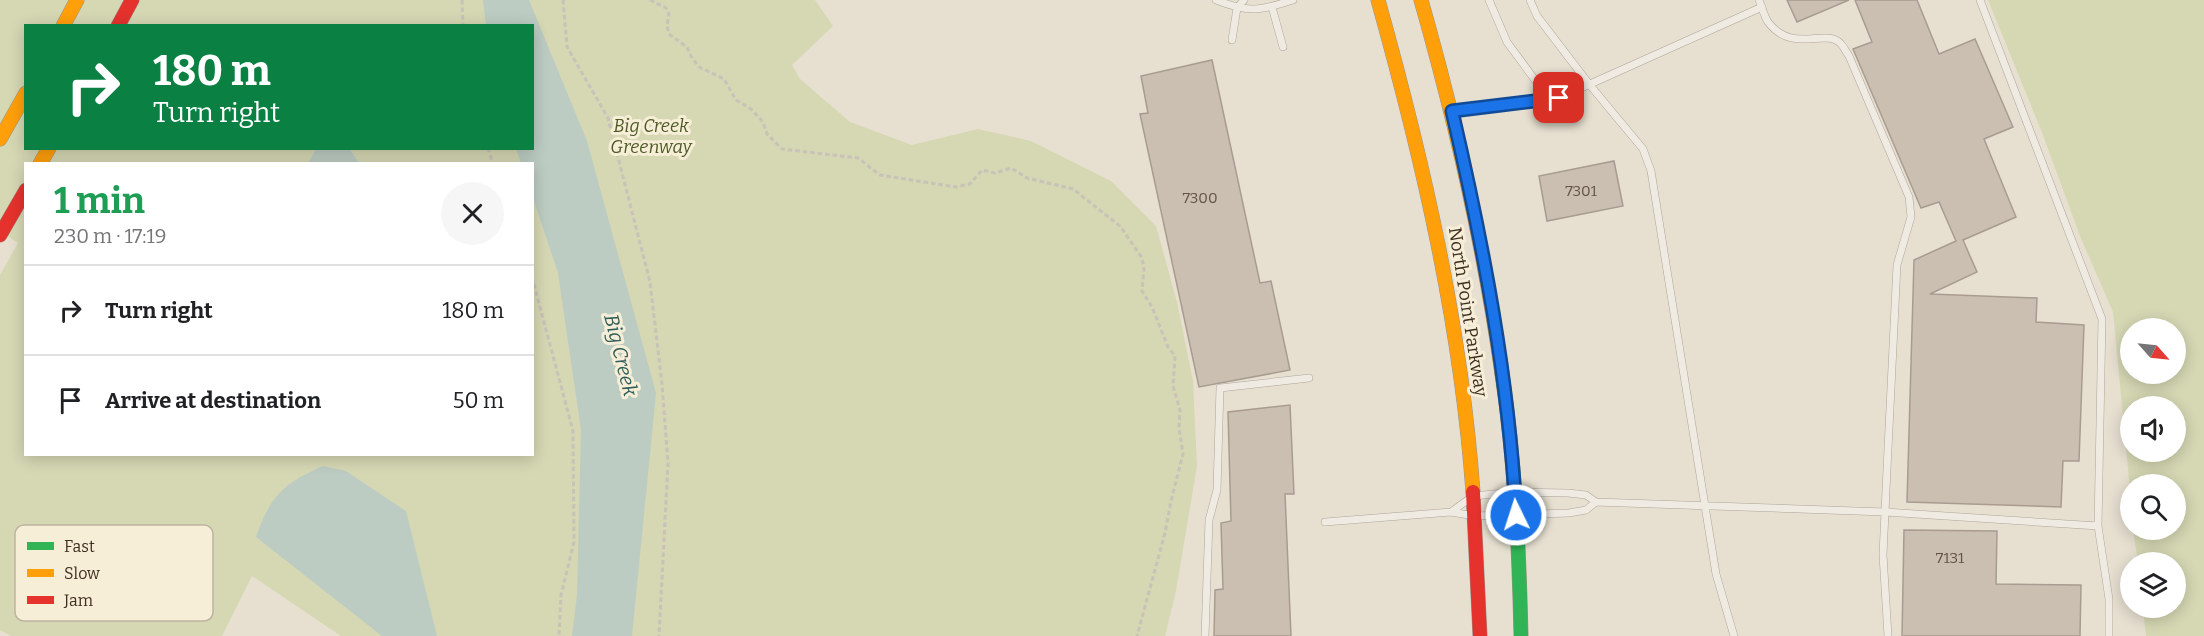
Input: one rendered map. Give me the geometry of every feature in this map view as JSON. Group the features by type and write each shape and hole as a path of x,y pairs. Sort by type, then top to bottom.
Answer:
{"street":[{"path":"64,24 77,0"},
{"path":"119,24 132,0"},
{"name":"North Point Parkway","path":"1378,0 1412,121 1441,251 1460,370 1473,496 1480,636"},
{"name":"North Point Parkway","path":"1421,0 1452,111 1480,233 1492,302 1510,433 1515,492 1521,636"},
{"path":"0,139 24,97"},
{"path":"0,235 24,193"}],"lane":[{"path":"1216,0 1237,8 1251,10 1272,7 1293,0"},
{"path":"1232,40 1237,8 1244,0"},
{"path":"1489,0 1507,42 1549,99"},
{"path":"1530,0 1538,16 1589,84 1643,149 1651,171 1716,574 1734,636"},
{"path":"1980,0 2102,319 2098,526 2109,599 2109,636"},
{"path":"1452,111 1559,98 1761,3 1767,20 1780,34 1796,40 1829,38 1840,42 1849,56 1909,197 1911,217 1897,265 1883,555 1888,636"},
{"path":"1272,7 1283,47"},
{"path":"1205,636 1209,520 1217,490 1220,388 1309,378"},
{"path":"1451,512 1473,496 1515,492 1586,495 1596,502 1706,504 1885,512 2098,526"},
{"path":"1325,522 1451,512 1475,516 1586,510 1596,502"}],"path":[{"path":"463,0 463,24"},
{"path":"563,0 567,47 609,118 650,282 662,384 668,463 659,636"},
{"path":"650,0 666,8 669,14 667,25 669,34 687,47 699,67 724,79 736,99 751,109 763,122 767,134 782,149 858,158 880,175 956,187 970,184 982,170 995,173 1011,168 1027,178 1073,189 1120,226 1142,258 1144,269 1142,291 1152,307 1168,347 1175,356 1173,386 1180,410 1179,428 1184,454 1137,636"},
{"path":"534,285 573,431 574,543 561,595 560,636"}],"green space":[{"name":"Big Creek Greenway","path":"0,0 815,0 833,26 792,65 800,79 850,122 912,145 978,129 1031,141 1111,181 1156,226 1177,302 1193,381 1197,466 1176,591 1165,636 341,636 252,576 222,636 11,636 0,630 0,275 18,243 0,231"},
{"path":"1988,0 2204,0 2204,636 2146,636 2144,618 2186,618 2186,552 2136,552 2135,540 2186,540 2186,474 2128,474 2127,462 2186,462 2186,396 2121,396 2113,312 2080,236 2041,130"}],"water":[{"name":"Big Creek","path":"483,0 529,0 587,141 656,393 632,636 572,636 577,595 581,430 558,273 534,201 534,162 521,162 516,150 534,150 534,24 486,24"},
{"path":"315,150 351,150 358,162 309,162"},
{"path":"323,466 346,471 406,511 437,636 382,636 256,537 267,511 280,492 298,478"}],"building":[{"path":"1787,0 1849,0 1797,22"},
{"path":"1855,0 1917,0 1939,54 1975,39 2013,127 1984,139 2016,217 1963,240 1977,272 1930,294 2037,298 2036,322 2084,325 2079,461 2063,461 2061,507 1907,502 1914,260 1956,241 1939,202 1921,208 1853,49 1872,42"},
{"path":"1212,60 1260,283 1271,281 1290,370 1199,387 1140,114 1148,113 1141,76"},
{"path":"1614,161 1623,206 1547,221 1539,176"},
{"path":"1290,405 1294,494 1285,494 1291,636 1214,636 1215,590 1223,589 1221,523 1231,521 1228,412"},
{"path":"1904,530 1997,531 1996,584 2081,585 2080,636 1902,636"}],"traffic: fast":[{"path":"1502,374 1516,505 1521,636"}],"traffic: slow":[{"path":"64,24 77,0"},
{"path":"1378,0 1425,182 1450,305 1473,492"},
{"path":"1421,0 1468,186 1487,279 1502,374"},
{"path":"0,139 24,97"},
{"path":"41,162 48,150"}],"traffic: jam":[{"path":"119,24 132,0"},
{"path":"0,235 24,193"},
{"path":"1473,492 1480,636"}],"route":[{"path":"1516,515 1510,433 1495,323 1482,244 1452,111 1559,98"}]}
